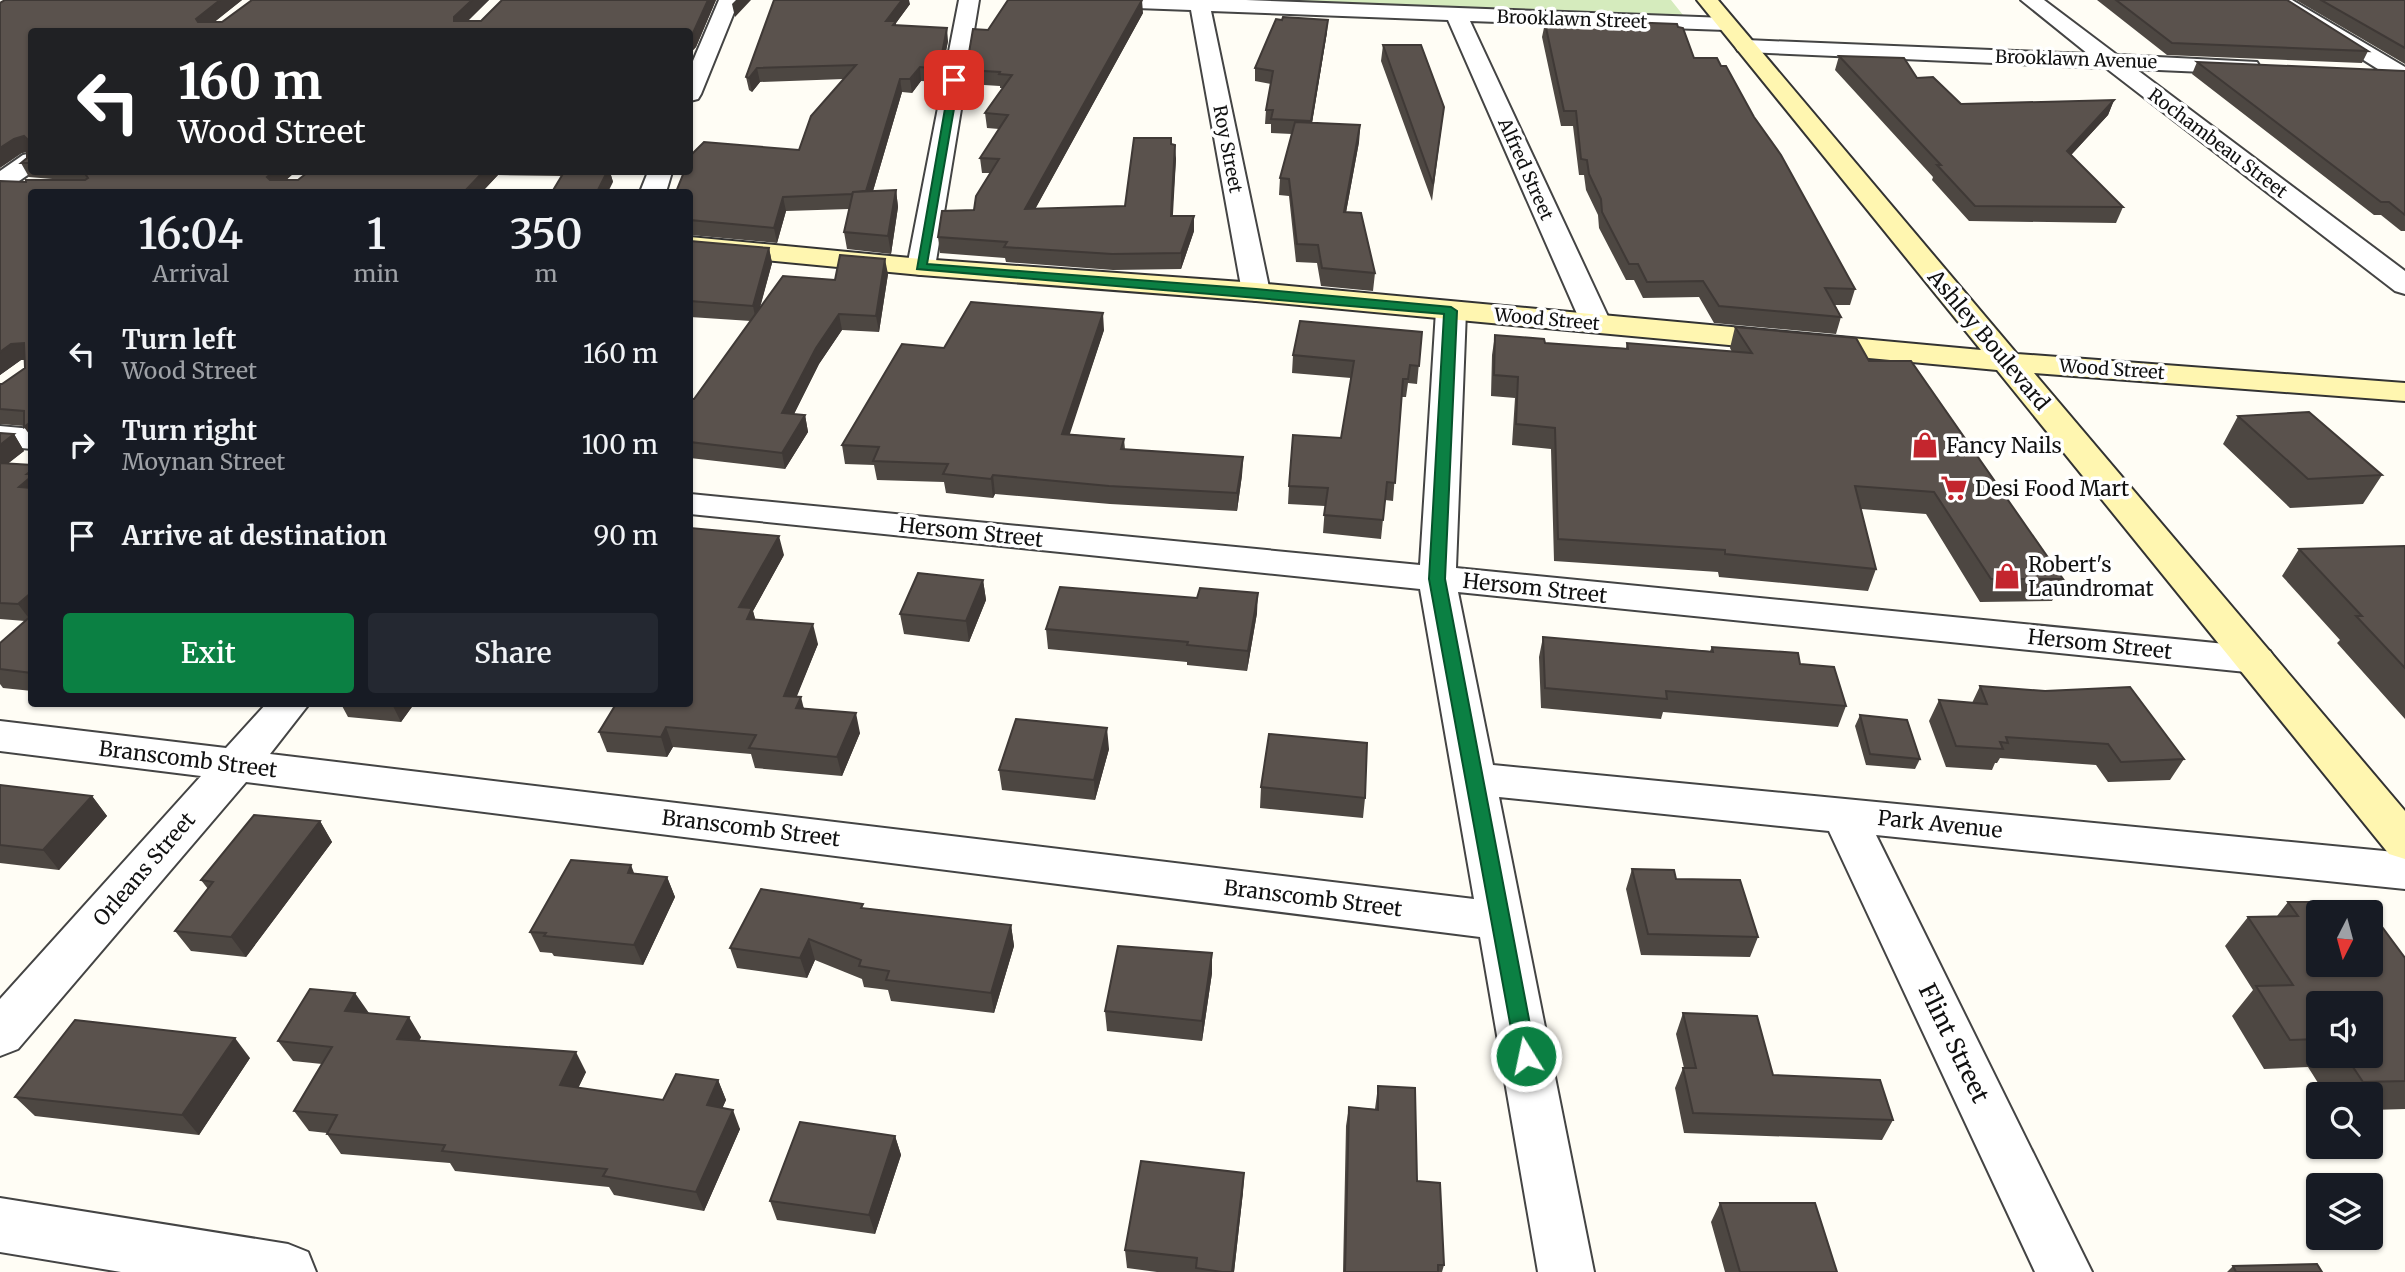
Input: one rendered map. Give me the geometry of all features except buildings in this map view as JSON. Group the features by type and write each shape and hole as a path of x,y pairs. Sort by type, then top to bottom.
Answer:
{"street":[{"path":"693,87 729,0"},
{"path":"921,267 969,0"},
{"name":"Brooklawn Street","path":"1083,0 1457,16 1726,23"},
{"name":"Rochambeau Street","path":"2031,0 2405,285"},
{"path":"2278,0 2404,75"},
{"name":"Roy Street","path":"1200,5 1256,292"},
{"name":"Alfred Street","path":"1457,16 1596,323"},
{"name":"Brooklawn Avenue","path":"1726,23 2109,60 2277,68"},
{"name":"Ashley Boulevard","path":"1726,23 2405,842"},
{"path":"2360,72 2404,75"},
{"path":"0,184 28,163"},
{"path":"0,184 40,189"},
{"name":"Wood Street","path":"693,245 921,267 1256,292 2007,362 2405,392"},
{"path":"1451,311 1437,579 1566,1272"},
{"path":"0,436 28,439"},
{"name":"Hersom Street","path":"693,504 2256,660"},
{"name":"Orleans Street","path":"0,1034 286,707"},
{"name":"Branscomb Street","path":"0,736 1501,921"},
{"name":"Park Avenue","path":"1475,779 2405,871"},
{"name":"Flint Street","path":"1844,815 2064,1272"},
{"path":"0,1224 288,1272"}],"green space":[{"path":"1268,0 1671,0 1683,15"}],"place":[{"name":"Fancy Nails","path":"1925,445"},
{"name":"Desi Food Mart","path":"1954,488"},
{"name":"Robert's Laundromat","path":"2007,576"}],"route":[{"path":"954,80 921,267 1256,292 1451,311 1437,579 1526,1056"}]}
